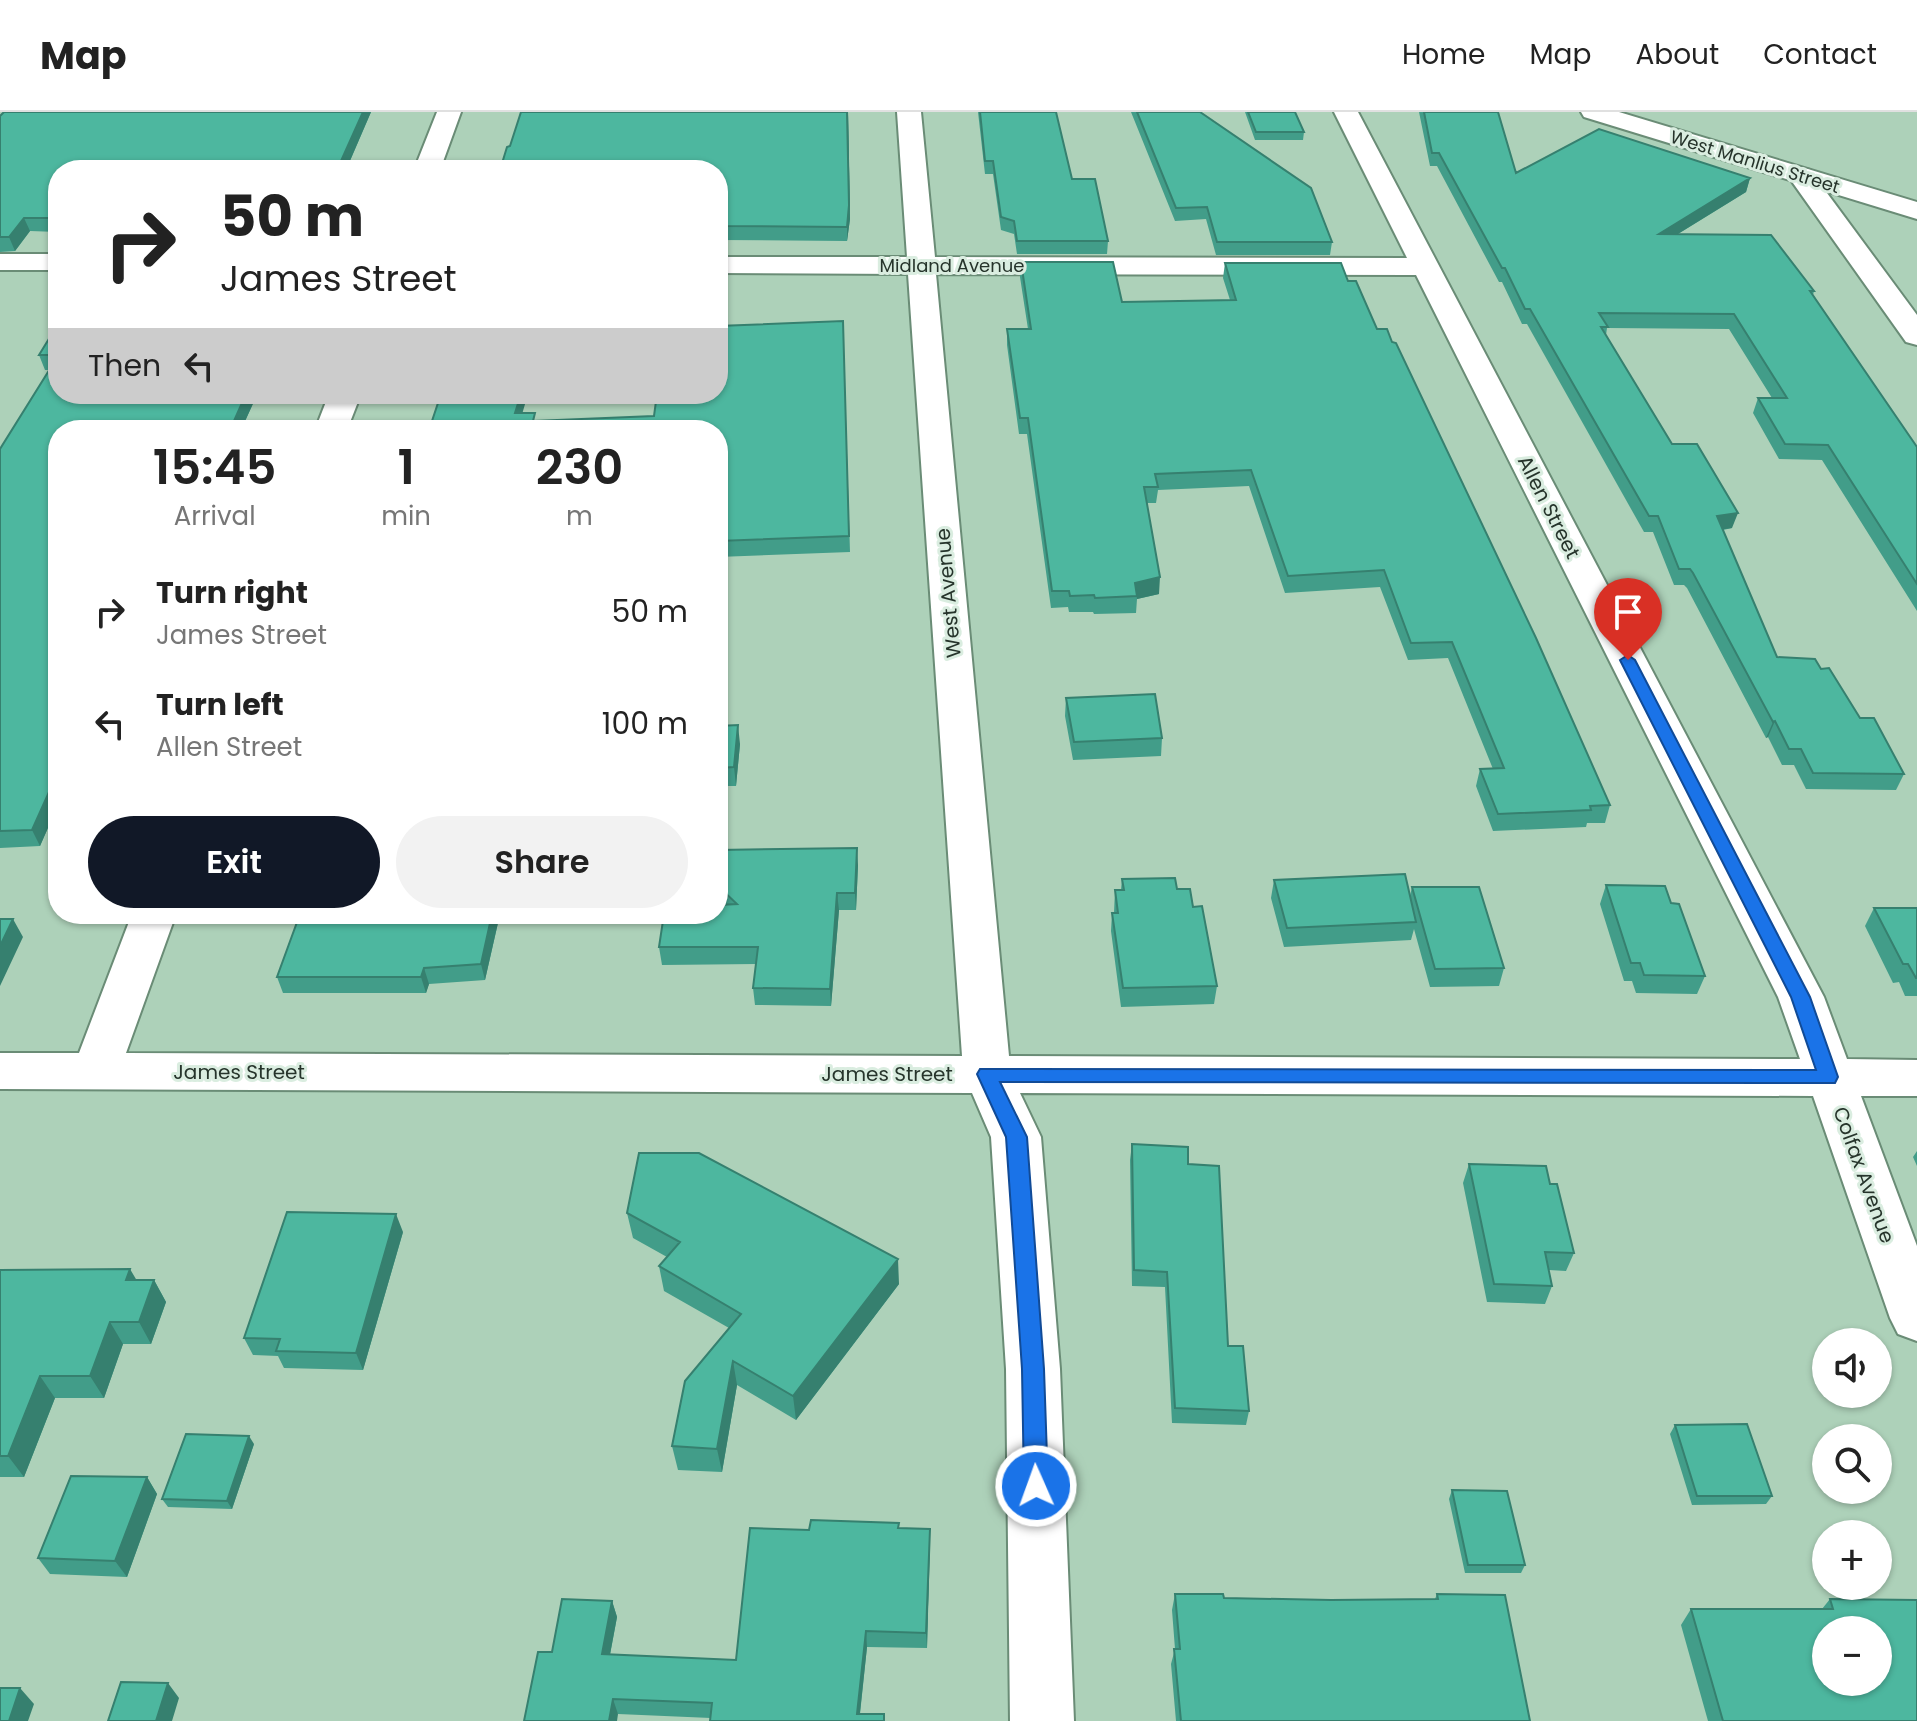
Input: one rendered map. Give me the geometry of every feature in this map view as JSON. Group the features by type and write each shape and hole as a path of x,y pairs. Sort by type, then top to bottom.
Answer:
{"street":[{"path":"431,160 449,112"},
{"name":"West Avenue","path":"909,112 987,1074"},
{"name":"Allen Street","path":"1346,112 1801,997 1828,1077"},
{"name":"West Manlius Street","path":"1593,112 1917,211"},
{"path":"1801,176 1917,336"},
{"path":"0,262 48,262"},
{"name":"Midland Avenue","path":"728,265 1426,267"},
{"path":"96,1071 150,924"},
{"name":"James Street","path":"0,1071 1917,1078"},
{"path":"987,1074 1016,1137 1033,1369 1042,1721"},
{"name":"Colfax Avenue","path":"1828,1077 1917,1318"}],"building":[{"path":"4,112 363,112 341,160 48,160 48,218 24,218 9,237 0,237 0,116"},
{"path":"521,112 847,112 847,227 728,226 728,160 503,160"},
{"path":"980,112 1056,112 1072,179 1095,179 1108,241 1017,241 1014,221 1001,217 993,161 985,161"},
{"path":"1137,112 1200,112 1311,188 1332,242 1217,242 1207,207 1176,208"},
{"path":"1248,112 1295,112 1304,132 1256,132"},
{"path":"1424,112 1498,112 1516,173 1599,129 1750,178 1659,234 1771,235 1814,291 1810,291 1917,447 1917,584 1828,445 1785,444 1758,398 1787,398 1734,314 1599,313 1608,327 1601,327 1672,444 1697,444 1738,513 1717,516 1777,657 1815,659 1821,669 1829,668 1860,718 1874,718 1904,774 1813,773 1801,749 1789,749 1693,573 1690,569 1679,569 1658,516 1649,516 1530,309 1525,309 1439,153 1432,153"},
{"path":"1021,262 1113,262 1122,302 1236,300 1225,263 1341,263 1348,281 1356,281 1377,329 1387,329 1392,342 1396,343 1536,638 1610,805 1590,806 1591,810 1498,814 1480,769 1504,768 1452,642 1411,643 1384,570 1288,576 1251,470 1155,474 1158,487 1144,487 1160,577 1135,583 1137,596 1095,598 1094,595 1070,596 1069,591 1052,591 1028,418 1020,418 1007,329 1031,329"},
{"path":"843,321 849,536 728,541 728,420 557,420 654,416 656,404 728,404 728,326"},
{"path":"48,340 48,355 39,355"},
{"path":"48,372 48,404 242,404 234,420 48,420 48,794 32,830 0,831 0,449"},
{"path":"438,404 518,404 515,413 535,413 533,420 432,420"},
{"path":"1155,694 1162,738 1074,742 1066,698"},
{"path":"738,725 734,767 728,767 728,726"},
{"path":"857,848 855,893 837,893 830,989 753,988 758,947 659,947 662,924 728,924 728,904 737,904 728,895 728,850"},
{"path":"1405,874 1416,922 1287,928 1274,880"},
{"path":"1175,878 1177,889 1190,889 1193,907 1202,906 1217,986 1123,988 1112,913 1118,913 1115,890 1124,890 1122,879"},
{"path":"1606,885 1665,886 1671,903 1679,904 1705,976 1644,975 1640,963 1631,963"},
{"path":"1412,887 1479,887 1504,968 1435,969"},
{"path":"1874,908 1917,908 1917,978 1908,964 1903,964"},
{"path":"0,919 13,919 0,946"},
{"path":"296,924 490,924 481,964 424,968 421,977 277,977"},
{"path":"1132,1144 1188,1147 1188,1164 1219,1166 1228,1346 1243,1346 1249,1411 1175,1408 1167,1272 1134,1270"},
{"path":"639,1153 699,1153 898,1259 793,1396 733,1361 717,1449 672,1446 685,1381 741,1314 659,1266 680,1242 627,1213"},
{"path":"1469,1164 1546,1166 1550,1184 1557,1184 1574,1253 1545,1252 1552,1286 1494,1284"},
{"path":"287,1212 396,1214 356,1353 276,1351 280,1339 244,1338"},
{"path":"130,1269 126,1280 154,1280 139,1322 110,1322 90,1376 40,1376 8,1456 0,1456 0,1270"},
{"path":"1747,1424 1772,1496 1697,1496 1675,1425"},
{"path":"186,1434 249,1436 227,1501 162,1499"},
{"path":"71,1476 147,1477 115,1561 38,1558"},
{"path":"1452,1490 1507,1491 1525,1565 1468,1565"},
{"path":"811,1520 899,1523 898,1528 930,1529 926,1633 866,1631 857,1714 884,1714 884,1721 710,1721 712,1703 613,1699 609,1721 524,1721 538,1652 552,1652 562,1599 612,1601 602,1654 736,1660 750,1528 809,1530"},
{"path":"1175,1594 1331,1600 1438,1599 1437,1594 1505,1595 1530,1721 1181,1721 1174,1649 1180,1649"},
{"path":"1830,1600 1917,1600 1917,1721 1723,1721 1691,1609 1833,1609"},
{"path":"121,1682 168,1683 156,1721 108,1721"},
{"path":"0,1688 20,1688 9,1721 0,1721"}],"route":[{"path":"1036,1486 1033,1369 1016,1137 987,1074 1828,1077 1801,997 1628,660"}]}
